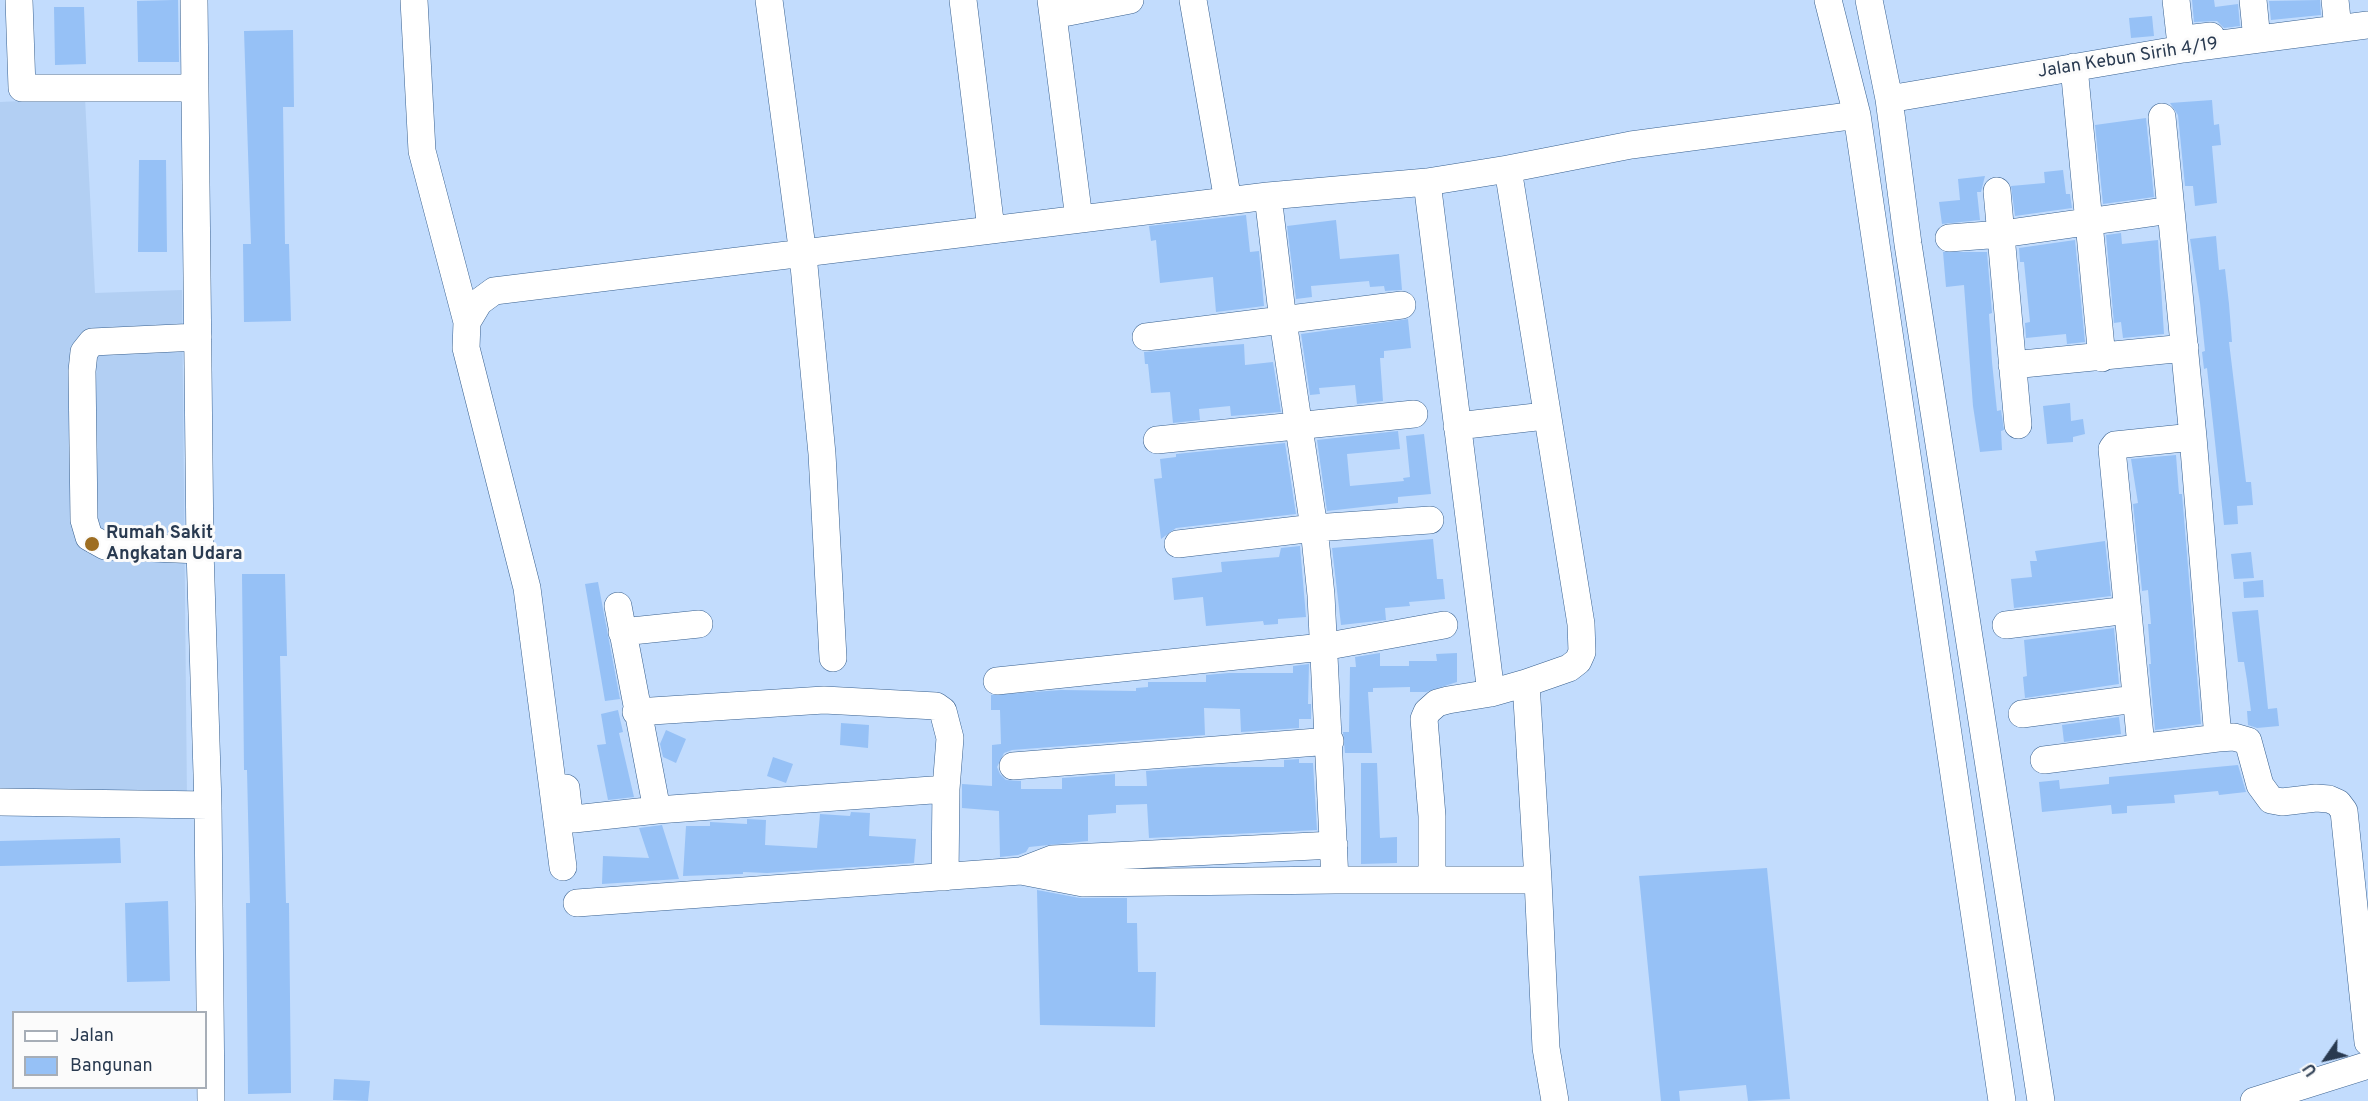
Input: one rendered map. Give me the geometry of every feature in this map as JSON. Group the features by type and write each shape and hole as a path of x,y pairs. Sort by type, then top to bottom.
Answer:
{"street":[{"path":"19,0 11,88 194,88"},
{"path":"194,0 200,550 208,805 211,1101"},
{"path":"414,0 422,151 467,322 466,348 527,588 563,867"},
{"path":"769,0 802,255 822,454 833,658"},
{"path":"963,0 991,229"},
{"path":"1079,219 1052,8 1130,0"},
{"path":"1193,0 1228,201"},
{"path":"1828,0 1857,115 2002,1101"},
{"path":"1869,0 1889,99 1908,244 2041,1101"},
{"path":"2176,0 2180,31 2186,39 2256,30 2368,10"},
{"path":"2253,0 2256,30"},
{"name":"Jalan Kebun Sirih 4/19","path":"1889,99 2183,49 2336,15 2368,25"},
{"path":"2074,67 2091,220 2102,358"},
{"path":"467,322 479,302 494,291 1268,196 1427,182 1630,145 1857,115"},
{"path":"2162,117 2185,348 2218,738"},
{"path":"1432,879 1431,816 1424,719 1427,712 1437,703 1491,693 1569,668 1578,662 1582,652 1581,624 1545,416 1508,169"},
{"path":"1427,182 1491,693"},
{"path":"1997,191 2018,425"},
{"path":"1268,196 1283,321 1314,528 1330,741 1335,880"},
{"path":"1949,238 2002,234 2171,210"},
{"path":"1146,337 1402,305"},
{"path":"198,337 92,342 84,352 82,371 84,520 89,537 105,546 200,550"},
{"path":"2012,365 2102,358 2185,348"},
{"path":"1157,440 1414,414"},
{"path":"1457,426 1545,416"},
{"path":"2141,747 2112,448 2115,445 2193,437"},
{"path":"1178,544 1314,528 1430,520"},
{"path":"542,600 569,814 574,819 657,810 946,789"},
{"path":"2006,625 2128,610"},
{"path":"657,810 636,712 620,619 699,624"},
{"path":"997,681 1323,647 1444,625"},
{"path":"1526,683 1546,1048 1556,1101"},
{"path":"2022,714 2135,699"},
{"path":"636,712 824,700 936,706 943,711 950,738 946,789 945,877"},
{"path":"2044,760 2234,737 2248,741 2260,785 2271,800 2282,802 2316,798 2329,799 2338,803 2344,811 2368,1042"},
{"path":"1013,766 1330,741"},
{"path":"0,802 208,805"},
{"path":"1021,871 1052,859 1334,845"},
{"path":"578,903 1021,871 1083,883 1538,880"},
{"path":"2254,1101 2368,1065"}],"shaded area":[{"name":"Rumah Sakit Angkatan Udara","path":"85,98 95,293 182,290 187,799 0,796 0,102"}],"building":[{"path":"178,0 179,62 138,62 137,1"},
{"path":"2192,0 2214,0 2215,7 2238,4 2240,26 2224,28 2217,21 2194,22"},
{"path":"2320,0 2321,15 2271,20 2269,1"},
{"path":"54,7 84,7 86,64 55,65"},
{"path":"2152,16 2154,36 2131,38 2129,18"},
{"path":"293,30 294,107 283,107 285,244 289,244 291,321 244,322 243,244 251,244 244,31"},
{"path":"2212,100 2214,125 2219,124 2221,145 2212,146 2217,203 2195,206 2193,186 2185,186 2178,115 2170,103"},
{"path":"2146,118 2154,197 2103,204 2095,125"},
{"path":"139,160 166,160 167,252 138,252"},
{"path":"2063,170 2066,194 2070,194 2072,208 2015,216 2011,186 2045,183 2044,172"},
{"path":"1985,176 1981,192 1977,192 1980,220 1942,224 1939,202 1960,200 1958,179"},
{"path":"1246,215 1250,252 1259,251 1264,306 1216,312 1213,277 1160,283 1156,240 1151,241 1149,226"},
{"path":"1336,220 1340,259 1399,254 1402,290 1385,291 1384,286 1370,287 1369,281 1311,286 1312,297 1296,299 1287,226"},
{"path":"2121,233 2122,244 2158,240 2164,334 2123,338 2121,322 2114,323 2106,235"},
{"path":"2216,236 2219,270 2225,269 2232,342 2229,342 2246,482 2251,482 2253,505 2237,506 2238,524 2224,525 2207,368 2204,369 2202,352 2205,351 2200,303 2190,239"},
{"path":"2075,240 2085,342 2067,344 2066,334 2026,338 2025,323 2030,322 2024,262 2020,262 2019,248"},
{"path":"1943,252 1987,252 1992,313 1989,314 1992,362 1997,411 2001,410 2004,430 2001,431 2002,450 1980,452 1973,406 1964,285 1946,287"},
{"path":"1408,319 1411,348 1384,351 1384,358 1380,358 1383,401 1357,404 1355,385 1319,388 1320,394 1310,395 1301,334"},
{"path":"1244,344 1245,365 1273,362 1281,412 1231,416 1230,406 1199,409 1200,420 1173,423 1170,392 1151,393 1148,364 1145,364 1144,352"},
{"path":"2070,403 2071,421 2083,419 2085,434 2073,437 2073,442 2047,444 2043,406"},
{"path":"1398,431 1400,449 1347,454 1350,486 1404,481 1403,478 1410,477 1406,436 1424,434 1431,494 1398,497 1398,503 1327,511 1317,440"},
{"path":"1285,443 1296,514 1176,528 1161,539 1154,479 1162,478 1160,459 1176,457 1176,454"},
{"path":"2176,455 2179,494 2182,494 2201,724 2155,730 2149,664 2151,664 2148,624 2151,624 2148,590 2142,591 2133,504 2138,503 2131,459"},
{"path":"1433,539 1437,579 1443,579 1445,599 1409,602 1410,606 1385,608 1386,620 1341,625 1332,548"},
{"path":"2105,541 2111,596 2014,608 2011,579 2032,577 2030,561 2037,561 2035,551"},
{"path":"1300,546 1306,617 1278,619 1278,624 1264,625 1263,621 1206,626 1203,597 1174,600 1172,578 1222,572 1221,562 1279,557 1281,548"},
{"path":"2251,552 2254,578 2234,579 2231,554"},
{"path":"242,574 285,574 287,656 280,656 286,903 289,903 291,1093 248,1094 246,903 250,903 247,770 244,770"},
{"path":"2263,580 2264,597 2244,598 2243,582"},
{"path":"598,582 620,699 605,701 585,584"},
{"path":"2258,610 2268,709 2277,708 2279,726 2257,728 2248,725 2247,711 2251,711 2247,680 2244,662 2238,662 2232,612"},
{"path":"2114,628 2119,684 2025,698 2023,677 2027,676 2024,640"},
{"path":"1380,653 1380,666 1409,666 1409,661 1437,661 1436,654 1457,653 1457,682 1426,692 1410,692 1410,687 1373,688 1373,692 1368,692 1372,753 1345,753 1343,732 1349,732 1350,667 1356,667 1355,657"},
{"path":"1309,664 1308,704 1311,704 1311,719 1299,719 1299,728 1241,732 1240,709 1204,708 1205,735 1012,750 1004,753 997,767 1006,780 1021,781 1021,789 1062,789 1062,778 1115,774 1115,786 1147,786 1146,771 1205,767 1284,767 1284,760 1299,759 1299,763 1313,763 1317,830 1149,838 1147,804 1116,805 1116,813 1088,815 1088,841 1029,847 1026,852 1018,855 1000,857 999,811 962,808 962,784 992,786 992,745 1001,744 1000,710 991,710 991,695 1061,690 1136,691 1136,688 1148,687 1148,682 1206,682 1206,675 1229,673 1293,673 1293,666"},
{"path":"618,710 623,732 619,733 634,797 608,800 597,745 606,744 601,714"},
{"path":"2119,717 2121,734 2064,742 2062,725"},
{"path":"841,723 869,725 868,748 840,745"},
{"path":"666,730 686,739 676,763 663,757 660,744"},
{"path":"773,757 793,764 786,783 767,776"},
{"path":"1361,763 1377,763 1380,838 1397,837 1397,863 1361,864"},
{"path":"2238,765 2246,792 2219,795 2218,791 2174,795 2175,803 2127,806 2127,813 2112,814 2111,805 2042,812 2039,782 2059,780 2060,789 2109,784 2109,777"},
{"path":"851,812 870,813 869,836 916,839 914,863 683,876 686,826 710,826 710,822 747,824 747,819 766,820 765,845 817,848 820,814 850,816"},
{"path":"662,825 679,879 602,884 603,856 649,858 639,828"},
{"path":"120,838 121,863 0,866 0,841"},
{"path":"1767,868 1790,1099 1748,1101 1746,1085 1679,1091 1680,1101 1661,1101 1639,876"},
{"path":"1037,890 1080,898 1127,898 1127,923 1137,923 1138,972 1156,972 1155,1027 1040,1025"},
{"path":"168,901 170,981 127,982 125,903"},
{"path":"334,1079 370,1081 368,1101 333,1100"}],"place":[{"name":"Rumah Sakit Angkatan Udara","path":"92,544"}]}
